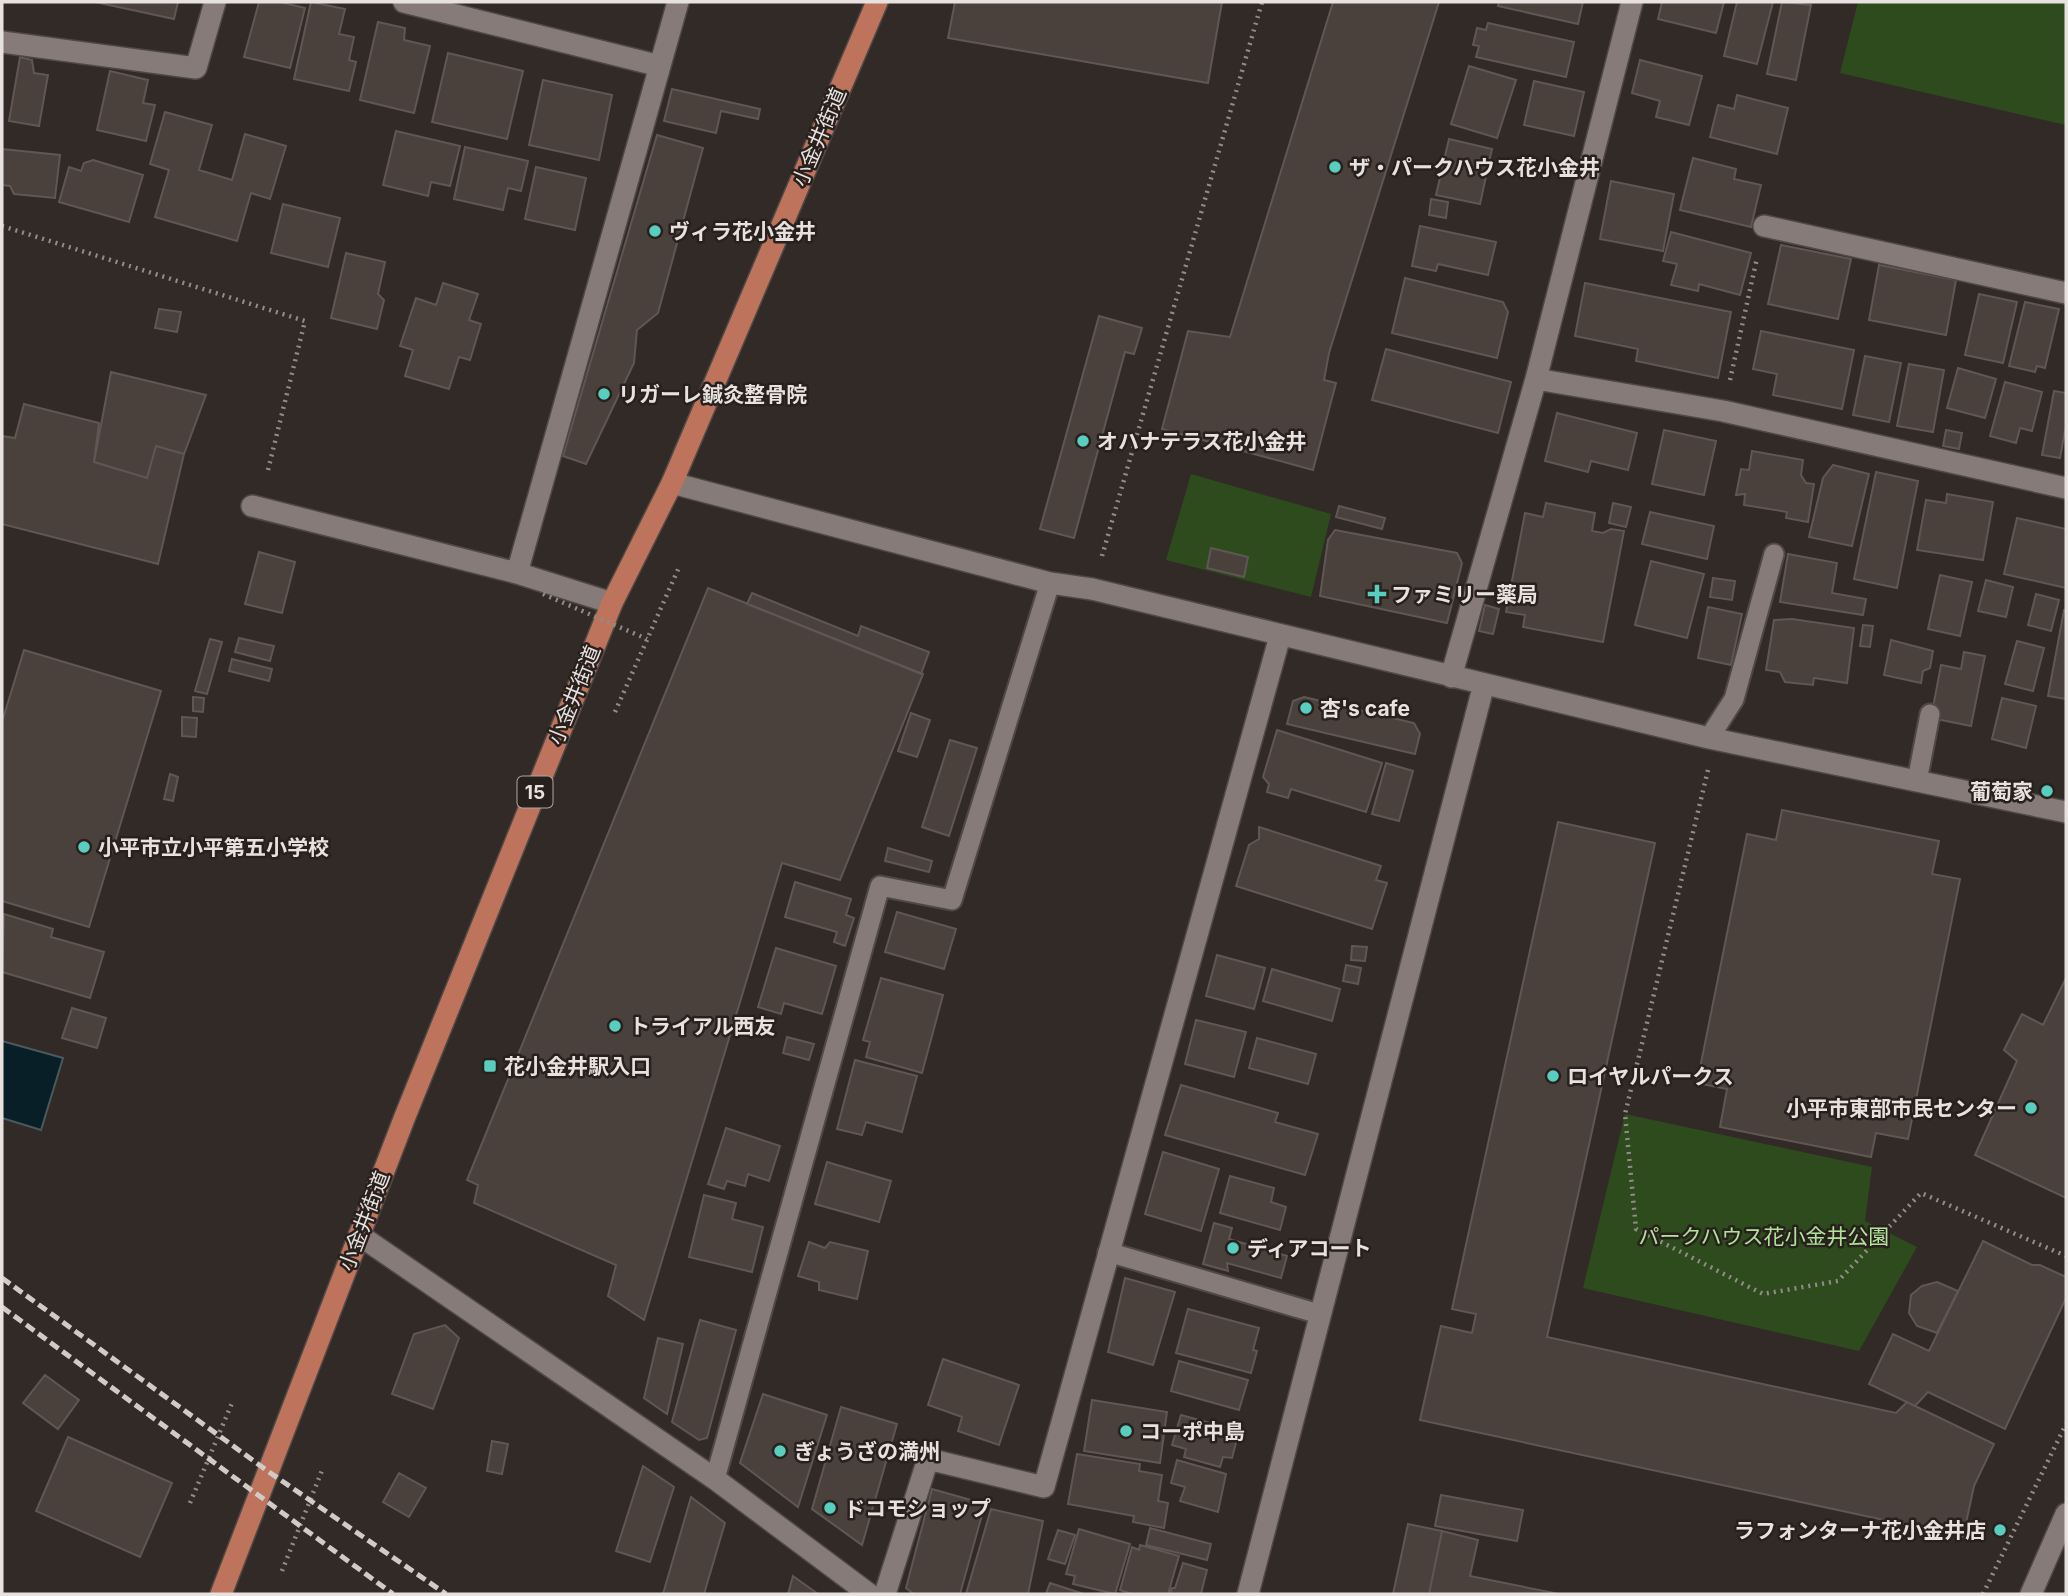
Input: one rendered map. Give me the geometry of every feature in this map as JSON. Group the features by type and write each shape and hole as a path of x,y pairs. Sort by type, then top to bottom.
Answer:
{"main road":[{"name":"小金井街道","path":"221,1594 359,1235 611,603 672,483 877,2"}],"street":[{"path":"2,42 196,68 215,2"},
{"path":"404,2 660,66"},
{"path":"517,573 678,2"},
{"path":"1451,677 1536,379 1632,2"},
{"path":"1764,226 2066,293"},
{"path":"1536,379 1723,411 2066,488"},
{"path":"672,483 1050,583 1092,589 1713,738 2066,812"},
{"path":"253,506 517,573 611,603"},
{"path":"885,1594 928,1459 1044,1487 1279,636"},
{"path":"1248,1594 1484,684"},
{"path":"359,1235 715,1479 869,1594"},
{"path":"2031,1594 2066,1514"}],"lane":[{"path":"1713,738 1734,699 1774,554"},
{"path":"715,1479 880,886 952,900 1050,583"},
{"path":"1917,781 1930,714"},
{"path":"1108,1252 1320,1314"}],"path":[{"path":"1092,589 1262,2"},
{"path":"2,226 305,321 266,478"},
{"path":"1723,411 1764,226"},
{"path":"615,712 680,565"},
{"path":"543,594 647,639"},
{"path":"1713,738 1625,1114 1636,1229 1763,1294 1838,1281 1921,1193 2066,1256"},
{"path":"190,1503 232,1403"},
{"path":"1983,1594 2066,1424"},
{"path":"282,1571 323,1468"}],"green space":[{"path":"1858,2 2066,2 2066,125 1840,73"},
{"path":"1191,474 1331,514 1311,597 1166,560"},
{"name":"パークハウス花小金井公園","path":"1625,1114 1872,1167 1865,1221 1917,1247 1859,1351 1583,1288"}],"water":[{"path":"2,1041 63,1058 41,1130 2,1118"}],"building":[{"path":"95,2 178,2 174,19"},
{"path":"259,2 280,2 305,8 290,68 244,57"},
{"path":"311,2 345,9 339,34 354,37 349,60 356,62 349,91 294,79"},
{"path":"955,2 1222,2 1208,83 948,38"},
{"name":"ザ・パークハウス花小金井","path":"1333,2 1439,2 1329,353 1324,380 1336,383 1313,470 1162,429 1188,331 1230,337"},
{"path":"1499,2 1583,2 1578,24 1498,6"},
{"path":"1662,2 1724,2 1716,33 1658,19"},
{"path":"1737,2 1773,2 1757,64 1724,56"},
{"path":"1782,2 1811,5 1796,80 1767,74"},
{"path":"378,22 405,28 404,40 430,46 414,113 360,100"},
{"path":"1488,23 1574,42 1566,77 1476,57 1479,46 1473,45 1477,28 1486,30"},
{"path":"448,53 523,71 507,139 432,122"},
{"path":"20,57 32,60 34,73 48,75 39,126 9,121"},
{"path":"1640,60 1702,76 1689,125 1656,117 1660,101 1632,93"},
{"path":"1469,66 1516,80 1497,138 1451,124"},
{"path":"110,71 148,80 143,103 155,105 146,141 97,130"},
{"path":"543,80 612,95 599,160 529,145"},
{"path":"1534,81 1584,92 1574,136 1524,125"},
{"path":"672,89 760,109 758,119 721,111 716,133 664,121"},
{"path":"1737,95 1788,108 1777,154 1710,137 1718,105 1734,109"},
{"path":"165,112 212,125 199,170 232,180 245,134 286,146 270,199 251,193 237,241 155,217 169,170 150,164"},
{"path":"396,131 460,146 450,186 431,182 428,196 383,185"},
{"name":"ヴィラ花小金井","path":"657,135 703,148 658,313 637,330 634,363 586,464 563,456"},
{"path":"1449,139 1492,149 1480,204 1436,195"},
{"path":"465,147 528,161 521,191 508,188 503,210 454,199"},
{"path":"2,149 60,155 55,198 14,194 10,186 2,185"},
{"path":"1693,158 1736,169 1734,179 1761,185 1751,227 1680,210"},
{"path":"93,160 143,175 129,222 59,202 69,167 81,171 84,163"},
{"path":"536,167 586,178 575,230 525,219"},
{"path":"1611,181 1674,194 1663,251 1600,239"},
{"path":"1431,199 1448,202 1446,218 1429,215"},
{"path":"283,204 340,218 328,267 271,253"},
{"path":"1420,226 1496,242 1488,275 1438,264 1436,271 1412,266"},
{"path":"1671,232 1751,253 1740,295 1699,284 1698,291 1671,285 1677,264 1663,261"},
{"path":"1781,245 1851,259 1838,319 1768,304"},
{"path":"346,253 385,262 378,294 384,300 377,329 331,318"},
{"path":"1879,265 1956,280 1946,335 1869,320"},
{"path":"1405,278 1503,302 1508,312 1497,358 1392,333"},
{"path":"443,283 478,294 469,320 481,324 470,360 459,357 449,389 405,376 413,350 400,346 416,298 436,305"},
{"path":"1585,283 1731,312 1718,378 1636,361 1638,349 1575,336"},
{"path":"1979,294 2017,302 2003,363 1965,355"},
{"path":"2025,302 2059,309 2045,368 2037,366 2035,372 2009,366"},
{"path":"159,309 181,312 177,332 155,328"},
{"name":"オハナテラス花小金井","path":"1099,316 1142,328 1134,354 1125,352 1074,538 1040,529"},
{"path":"1761,331 1854,350 1842,409 1773,395 1777,374 1753,369"},
{"path":"1386,349 1511,382 1498,433 1372,400"},
{"path":"1865,356 1901,363 1889,422 1853,415"},
{"path":"1909,364 1944,370 1933,432 1897,426"},
{"path":"1958,368 1996,379 1985,418 1947,408"},
{"path":"111,372 206,395 184,454 156,446 147,478 94,462"},
{"path":"2005,382 2042,392 2032,431 2020,428 2016,443 1990,436"},
{"path":"2054,391 2066,393 2066,425 2060,458 2042,455"},
{"path":"24,404 99,423 94,462 147,478 156,446 184,454 158,564 2,524 2,436 15,438"},
{"path":"1557,413 1637,433 1628,470 1591,461 1588,472 1545,461"},
{"path":"1664,430 1716,441 1704,495 1652,484"},
{"path":"1946,430 1962,433 1959,449 1943,446"},
{"path":"1752,451 1803,460 1801,475 1806,483 1814,484 1808,522 1786,518 1787,512 1744,505 1745,494 1736,495 1741,469 1749,470"},
{"path":"1833,465 1869,474 1852,546 1809,537 1823,478"},
{"path":"1876,472 1918,481 1897,588 1854,579"},
{"path":"1947,494 1993,502 1983,560 1917,550 1926,500 1946,503"},
{"path":"1546,503 1595,513 1592,531 1624,531 1603,642 1523,627 1525,615 1506,612 1525,513 1543,517"},
{"path":"1613,503 1631,507 1626,527 1609,523"},
{"path":"1339,506 1385,518 1382,529 1336,517"},
{"path":"1650,512 1714,526 1707,559 1642,544"},
{"path":"2017,518 2066,529 2066,588 2004,574"},
{"path":"1335,530 1457,553 1462,563 1447,623 1320,596 1328,540"},
{"path":"1211,548 1248,557 1244,577 1207,568"},
{"path":"259,552 295,562 282,613 245,604"},
{"path":"1788,554 1837,563 1832,593 1866,599 1863,615 1780,602"},
{"path":"1651,561 1704,574 1687,638 1635,625"},
{"path":"1940,575 1972,582 1960,636 1928,629"},
{"path":"1713,578 1735,581 1732,600 1710,597"},
{"path":"1986,580 2013,587 2006,617 1978,611"},
{"path":"708,588 923,674 840,880 782,863 644,1320 608,1296 616,1265 474,1203 478,1185 467,1180"},
{"path":"752,593 858,636 861,626 929,652 921,674 747,604"},
{"path":"2036,594 2059,600 2051,631 2028,625"},
{"path":"1485,605 1499,609 1493,634 1479,631"},
{"path":"1708,607 1742,614 1731,665 1698,658"},
{"path":"2066,610 2066,699 2048,696"},
{"path":"1792,619 1854,628 1847,683 1814,678 1813,685 1785,682 1780,672 1766,670 1774,620"},
{"path":"1863,625 1873,626 1870,647 1860,646"},
{"path":"239,638 274,646 270,661 235,652"},
{"path":"210,639 222,642 207,694 195,691"},
{"path":"1891,640 1933,651 1930,668 1923,671 1921,683 1884,675"},
{"path":"2017,641 2044,648 2033,691 2005,684"},
{"path":"24,650 161,691 89,927 2,901 2,722"},
{"path":"1964,652 1985,656 1971,726 1931,718 1941,665 1961,669"},
{"path":"232,659 272,669 269,681 229,671"},
{"path":"193,697 204,698 203,712 193,711"},
{"path":"1304,697 1414,723 1420,734 1415,754 1287,724 1293,701"},
{"path":"2002,698 2036,706 2026,748 1992,739"},
{"path":"911,713 930,720 917,757 898,751"},
{"path":"182,717 197,718 196,737 182,736"},
{"path":"1277,730 1382,763 1366,812 1291,789 1288,798 1267,792 1269,784 1263,777"},
{"path":"950,740 977,748 949,836 922,827"},
{"path":"1386,763 1413,771 1399,821 1372,814"},
{"path":"170,774 178,777 173,801 164,799"},
{"path":"1782,810 1939,841 1932,874 1960,879 1908,1139 1876,1133 1871,1157 1720,1127 1727,1089 1697,1083 1747,834 1776,840"},
{"name":"ロイヤルパークス","path":"1558,822 1655,843 1547,1337 1896,1413 1907,1402 1994,1444 1974,1486 1963,1537 1420,1420 1441,1326 1472,1333 1476,1314 1452,1309"},
{"path":"1259,827 1381,866 1376,880 1387,883 1372,929 1236,886 1249,845 1259,839"},
{"path":"888,848 932,861 929,872 885,861"},
{"path":"795,882 851,899 846,915 854,918 845,946 834,942 837,932 785,917"},
{"path":"897,912 956,929 944,969 885,952"},
{"path":"4,914 53,929 51,937 104,952 90,998 2,972"},
{"path":"1352,946 1367,947 1365,961 1351,960"},
{"path":"776,948 836,966 822,1014 784,1003 781,1014 758,1007"},
{"path":"1217,955 1265,968 1254,1009 1206,996"},
{"path":"1346,965 1361,968 1358,984 1343,981"},
{"path":"1272,969 1340,989 1332,1021 1263,1001"},
{"path":"881,978 943,995 922,1073 866,1057 870,1042 863,1040"},
{"name":"小平市東部市民センター","path":"2066,978 2066,1198 1975,1155 2017,1061 2004,1050 2022,1014 2043,1025"},
{"path":"72,1008 106,1018 97,1048 62,1038"},
{"path":"1196,1020 1246,1032 1234,1077 1185,1064"},
{"path":"787,1037 814,1044 809,1060 783,1053"},
{"path":"1257,1038 1316,1054 1308,1084 1249,1068"},
{"path":"855,1060 917,1076 902,1132 866,1122 862,1135 837,1129"},
{"path":"1181,1085 1278,1113 1275,1122 1318,1134 1305,1175 1165,1135"},
{"path":"726,1128 780,1146 769,1181 748,1174 745,1186 727,1181 724,1189 708,1184"},
{"path":"1163,1152 1219,1169 1201,1231 1145,1214"},
{"path":"827,1162 891,1181 879,1222 815,1204"},
{"path":"1230,1176 1274,1188 1271,1202 1286,1207 1280,1230 1220,1213"},
{"path":"704,1195 736,1203 732,1219 763,1227 752,1272 689,1257"},
{"name":"ディアコート","path":"1214,1223 1232,1228 1229,1239 1287,1256 1281,1278 1227,1263 1228,1271 1203,1264"},
{"path":"1983,1241 2032,1265 2040,1265 2066,1277 2066,1298 2005,1429 1928,1392 1915,1406 1869,1384 1893,1334 1929,1351"},
{"path":"809,1242 825,1248 830,1242 868,1251 857,1299 819,1290 819,1282 798,1276"},
{"path":"1125,1278 1175,1292 1153,1365 1108,1352"},
{"path":"1937,1282 1958,1291 1937,1333 1917,1326 1909,1313 1911,1295 1922,1286"},
{"path":"1188,1309 1259,1328 1251,1373 1176,1353"},
{"path":"700,1320 736,1330 707,1438 699,1440 672,1422"},
{"path":"445,1325 459,1338 433,1409 392,1394 414,1334"},
{"path":"658,1338 683,1344 667,1414 644,1398"},
{"path":"943,1359 1019,1385 999,1445 958,1431 962,1417 928,1405"},
{"path":"1179,1361 1248,1380 1239,1410 1171,1391"},
{"path":"45,1375 79,1400 58,1429 23,1403"},
{"path":"763,1394 827,1415 798,1507 740,1463"},
{"name":"コーポ中島","path":"1092,1400 1167,1412 1160,1463 1084,1451"},
{"path":"841,1407 897,1424 862,1545 812,1509"},
{"path":"1181,1415 1239,1431 1232,1458 1223,1457 1220,1467 1184,1457 1186,1449 1172,1445"},
{"path":"68,1437 172,1483 140,1557 36,1511"},
{"path":"492,1441 508,1444 502,1474 487,1471"},
{"path":"1077,1454 1140,1464 1139,1471 1162,1475 1158,1501 1168,1503 1164,1528 1133,1522 1134,1516 1068,1504"},
{"path":"1177,1460 1226,1474 1218,1512 1180,1501 1185,1487 1171,1483"},
{"path":"643,1466 674,1487 650,1562 616,1551"},
{"path":"399,1473 426,1488 409,1517 383,1502"},
{"path":"932,1489 985,1504 960,1594 914,1594 906,1588"},
{"path":"1441,1495 1523,1510 1517,1541 1435,1526"},
{"path":"691,1497 725,1523 704,1594 663,1594"},
{"path":"991,1509 1043,1521 1028,1594 966,1594"},
{"path":"1408,1524 1442,1531 1429,1594 1393,1594"},
{"path":"1150,1528 1211,1544 1207,1560 1146,1545"},
{"path":"1079,1529 1130,1544 1115,1594 1073,1584 1075,1576 1066,1574"},
{"path":"1058,1530 1075,1535 1065,1564 1048,1559"},
{"path":"1442,1531 1478,1540 1470,1576 1559,1594 1429,1594"},
{"path":"1140,1545 1179,1556 1168,1594 1132,1594 1120,1590 1132,1547 1139,1550"},
{"path":"1183,1563 1207,1570 1201,1594 1170,1594 1172,1588 1175,1588"},
{"path":"793,1576 818,1594 788,1594"},
{"path":"1050,1583 1084,1594 1046,1594"}],"railway":[{"path":"2,1278 269,1472 446,1594"},
{"path":"2,1307 393,1594"}],"place":[{"name":"ザ・パークハウス花小金井","path":"1335,167"},
{"name":"ヴィラ花小金井","path":"655,231"},
{"name":"リガーレ鍼灸整骨院","path":"604,394"},
{"name":"オハナテラス花小金井","path":"1083,441"},
{"name":"ファミリー薬局","path":"1377,594"},
{"name":"杏's cafe","path":"1306,708"},
{"name":"葡萄家","path":"2047,791"},
{"name":"小平市立小平第五小学校","path":"84,847"},
{"name":"トライアル西友","path":"615,1026"},
{"name":"花小金井駅入口","path":"490,1066"},
{"name":"ロイヤルパークス","path":"1553,1076"},
{"name":"小平市東部市民センター","path":"2031,1108"},
{"name":"ディアコート","path":"1233,1248"},
{"name":"コーポ中島","path":"1126,1431"},
{"name":"ぎょうざの満州","path":"780,1451"},
{"name":"ドコモショップ","path":"830,1508"},
{"name":"ラフォンターナ花小金井店","path":"2000,1530"}]}
